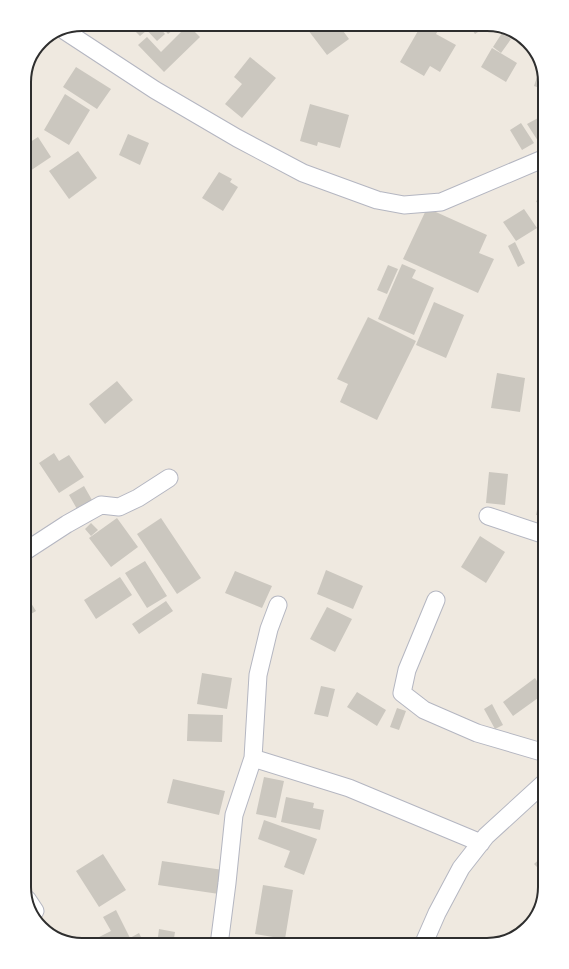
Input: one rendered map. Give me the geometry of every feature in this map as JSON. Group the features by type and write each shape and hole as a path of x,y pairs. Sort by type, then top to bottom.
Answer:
{"street":[{"path":"68,33 155,90 237,138 303,173 377,200 404,205 441,202 538,161"},
{"path":"31,547 67,524 101,505 119,507 138,498 169,478"},
{"path":"488,516 538,533"},
{"path":"436,600 407,670 402,693 424,710 477,733 538,750"},
{"path":"220,938 234,815 253,758 258,675 269,629 278,605"},
{"path":"253,758 349,788 481,843"},
{"path":"426,938 437,913 461,868 486,836 538,788"}],"building":[{"path":"135,31 146,31 140,36"},
{"path":"148,31 163,31 165,34 157,41"},
{"path":"182,31 194,31 200,37 164,72 138,45 147,37 161,52"},
{"path":"309,31 343,31 349,39 327,55"},
{"path":"418,31 438,31 436,34 456,45 440,72 430,66 424,76 400,62"},
{"path":"502,33 511,39 501,53 493,47"},
{"path":"492,48 517,63 506,82 481,67"},
{"path":"250,57 276,78 242,118 225,104 242,84 234,77"},
{"path":"76,67 111,89 97,109 63,87"},
{"path":"537,76 538,87 534,86"},
{"path":"65,94 90,110 69,145 44,130"},
{"path":"310,104 349,115 340,148 318,142 317,146 300,141"},
{"path":"538,118 538,141 527,124"},
{"path":"521,123 534,143 522,150 510,130"},
{"path":"128,134 149,143 140,165 119,155"},
{"path":"38,137 51,157 31,170 31,142"},
{"path":"78,151 97,178 69,199 49,171"},
{"path":"219,172 232,179 230,182 238,187 223,211 202,198"},
{"path":"427,208 487,235 479,253 494,259 478,293 403,259"},
{"path":"524,209 537,228 516,241 503,222"},
{"path":"515,242 525,263 518,267 508,246"},
{"path":"402,264 416,270 412,278 434,288 414,335 378,319"},
{"path":"388,265 398,269 387,294 377,290"},
{"path":"434,302 464,315 446,358 416,345"},
{"path":"368,317 416,341 377,420 340,402 348,384 337,379"},
{"path":"497,373 525,378 520,412 491,408"},
{"path":"117,381 133,400 105,424 89,404"},
{"path":"54,453 59,461 69,455 84,477 59,493 39,463"},
{"path":"489,472 508,474 505,505 486,503"},
{"path":"84,486 92,500 77,509 69,495"},
{"path":"538,505 538,515 536,515"},
{"path":"117,518 138,547 111,567 89,538"},
{"path":"161,518 201,578 177,594 137,534"},
{"path":"91,523 98,530 91,536 85,529"},
{"path":"480,536 505,552 486,583 461,567"},
{"path":"145,561 167,596 147,608 125,573"},
{"path":"326,570 363,586 353,609 317,594"},
{"path":"235,571 272,586 262,608 225,593"},
{"path":"120,577 132,595 96,619 84,600"},
{"path":"166,601 173,611 139,634 132,624"},
{"path":"31,603 36,611 31,614"},
{"path":"327,607 352,619 335,652 310,639"},
{"path":"202,673 232,678 227,709 197,704"},
{"path":"535,678 538,682 538,698 513,716 503,702"},
{"path":"321,686 335,689 328,717 314,714"},
{"path":"357,692 386,710 377,726 347,707"},
{"path":"492,704 503,725 495,729 484,709"},
{"path":"397,708 406,711 399,730 390,727"},
{"path":"188,714 223,715 222,742 187,741"},
{"path":"264,777 284,781 276,818 256,814"},
{"path":"173,779 225,791 219,815 167,803"},
{"path":"286,797 314,803 313,808 324,810 320,830 281,822"},
{"path":"264,820 317,839 304,875 284,867 290,851 258,839"},
{"path":"103,854 126,890 99,907 76,871"},
{"path":"538,860 538,868 534,864"},
{"path":"162,861 223,870 219,894 158,885"},
{"path":"263,885 293,890 285,938 255,934"},
{"path":"116,910 130,938 97,938 111,931 103,917"},
{"path":"159,929 175,932 174,938 158,938"},
{"path":"139,933 142,938 130,938"}]}
